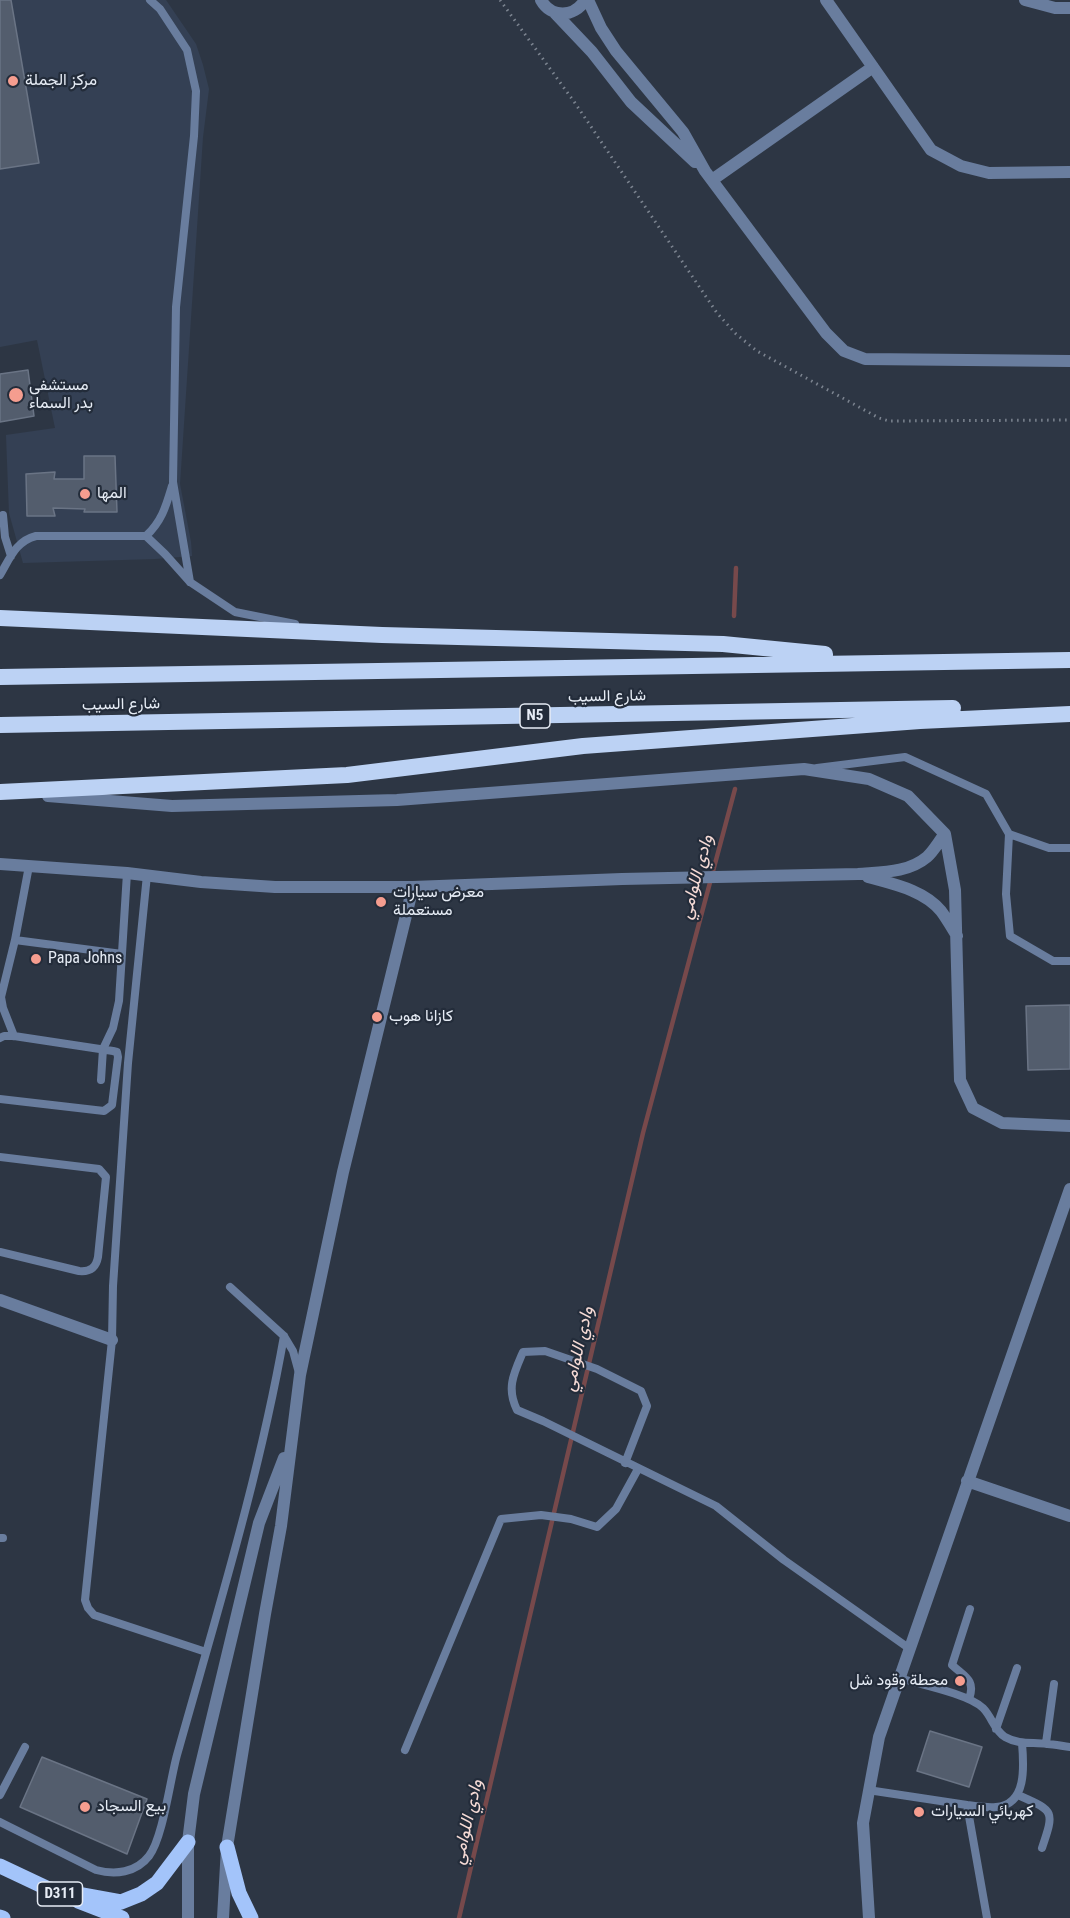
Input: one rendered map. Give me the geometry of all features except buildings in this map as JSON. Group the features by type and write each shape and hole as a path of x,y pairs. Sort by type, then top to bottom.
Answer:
{"highway":[{"path":"0,618 382,635 723,644 909,662"},
{"name":"شارع السيب","path":"0,676 1070,660"},
{"name":"شارع السيب","path":"0,724 1070,706"},
{"path":"1,792 347,775 583,746 920,721 1070,714"}],"main road":[{"path":"44,1888 122,1902 141,1894 157,1883 188,1842"},
{"path":"227,1847 239,1893 251,1918"},
{"name":"D311","path":"0,1866 44,1888 122,1918"}],"street":[{"path":"541,0 592,52 631,102 709,176"},
{"path":"555,13 570,12 586,0 616,51 683,132 709,176 826,333 844,351 865,359 1070,361"},
{"path":"826,0 931,150 961,166 989,172 1070,172"},
{"path":"1025,0 1054,8 1070,8"},
{"path":"709,176 873,67"},
{"path":"1,792 172,806 397,800 804,769 869,779 908,796 945,834 955,890 960,1080 973,1108 1002,1123 1070,1126"},
{"path":"0,864 275,887 413,887 622,879 858,874 894,871 915,866 929,855 945,834"},
{"path":"858,874 900,885 921,895 940,909 957,937"},
{"path":"223,1918 227,1847 281,1527 300,1375 343,1172 413,887"},
{"path":"869,1918 863,1823 879,1737 1070,1189"},
{"path":"0,1300 112,1340"},
{"path":"188,1918 188,1842 194,1794 259,1523 291,1440"},
{"path":"967,1482 1070,1516"}],"lane":[{"path":"150,0 160,9 187,50 196,91 194,136 176,307 173,482 190,582"},
{"path":"146,536 164,514 173,482"},
{"path":"0,519 3,515 11,556"},
{"path":"0,575 22,542 36,536 146,536 190,582 234,612 304,626 382,635"},
{"path":"0,547 11,556"},
{"path":"804,769 905,757 986,794 1009,834 1006,894 1010,936 1053,961 1070,961"},
{"path":"1009,834 1049,849 1070,848"},
{"path":"14,1036 1,997 29,866"},
{"path":"100,1080 103,1049 113,1028 119,1001 127,873"},
{"path":"147,875 128,1075 113,1286 112,1340 85,1600 94,1615 206,1652"},
{"path":"15,940 122,954"},
{"path":"0,1038 14,1036 115,1051 118,1055 112,1105 104,1111 0,1099"},
{"path":"0,1157 99,1169 106,1177 97,1263 93,1269 80,1271 0,1252"},
{"path":"230,1287 284,1336 293,1350 300,1375"},
{"path":"0,1822 96,1870 110,1874 137,1867 156,1845 173,1768 241,1527 272,1402 284,1336"},
{"path":"625,1462 647,1406 641,1390 597,1369 545,1351 522,1352 512,1378 511,1398 517,1410 716,1506 784,1560 910,1649"},
{"path":"405,1750 501,1519 542,1515 571,1518 597,1527 616,1509 638,1469"},
{"path":"969,1699 972,1690 969,1680 952,1665 970,1609"},
{"path":"996,1729 1017,1668"},
{"path":"899,1678 969,1699 982,1706 991,1717 996,1729 1005,1737 1022,1743 1046,1743 1070,1747"},
{"path":"1046,1743 1054,1684"},
{"path":"868,1790 967,1805 995,1808 1004,1806 1014,1801 1018,1795 1023,1775 1022,1743"},
{"path":"0,1796 25,1747"},
{"path":"1018,1795 1040,1805 1048,1812 1052,1821 1042,1848"},
{"path":"967,1805 987,1918"}],"path":[{"path":"500,0 575,103 717,313 736,334 757,351 879,418 889,421 1070,420"}],"shaded area":[{"path":"0,0 166,0 196,44 209,89 203,137 180,484 192,556 23,563 9,513 6,435 55,428 37,340 0,347"}],"waterway":[{"name":"وادي اللوامي","path":"734,616 736,568"},
{"name":"وادي اللوامي","path":"459,1918 643,1133 735,789"}],"place":[{"name":"مركز الجملة","path":"13,81"},
{"name":"مستشفى بدر السماء","path":"16,395"},
{"name":"المها","path":"85,494"},
{"name":"معرض سيارات مستعملة","path":"381,902"},
{"name":"Papa Johns","path":"36,959"},
{"name":"كازانا هوب","path":"377,1017"},
{"name":"محطة وقود شل","path":"960,1681"},
{"name":"بيع السجاد","path":"85,1807"},
{"name":"كهربائي السيارات","path":"919,1812"}]}
